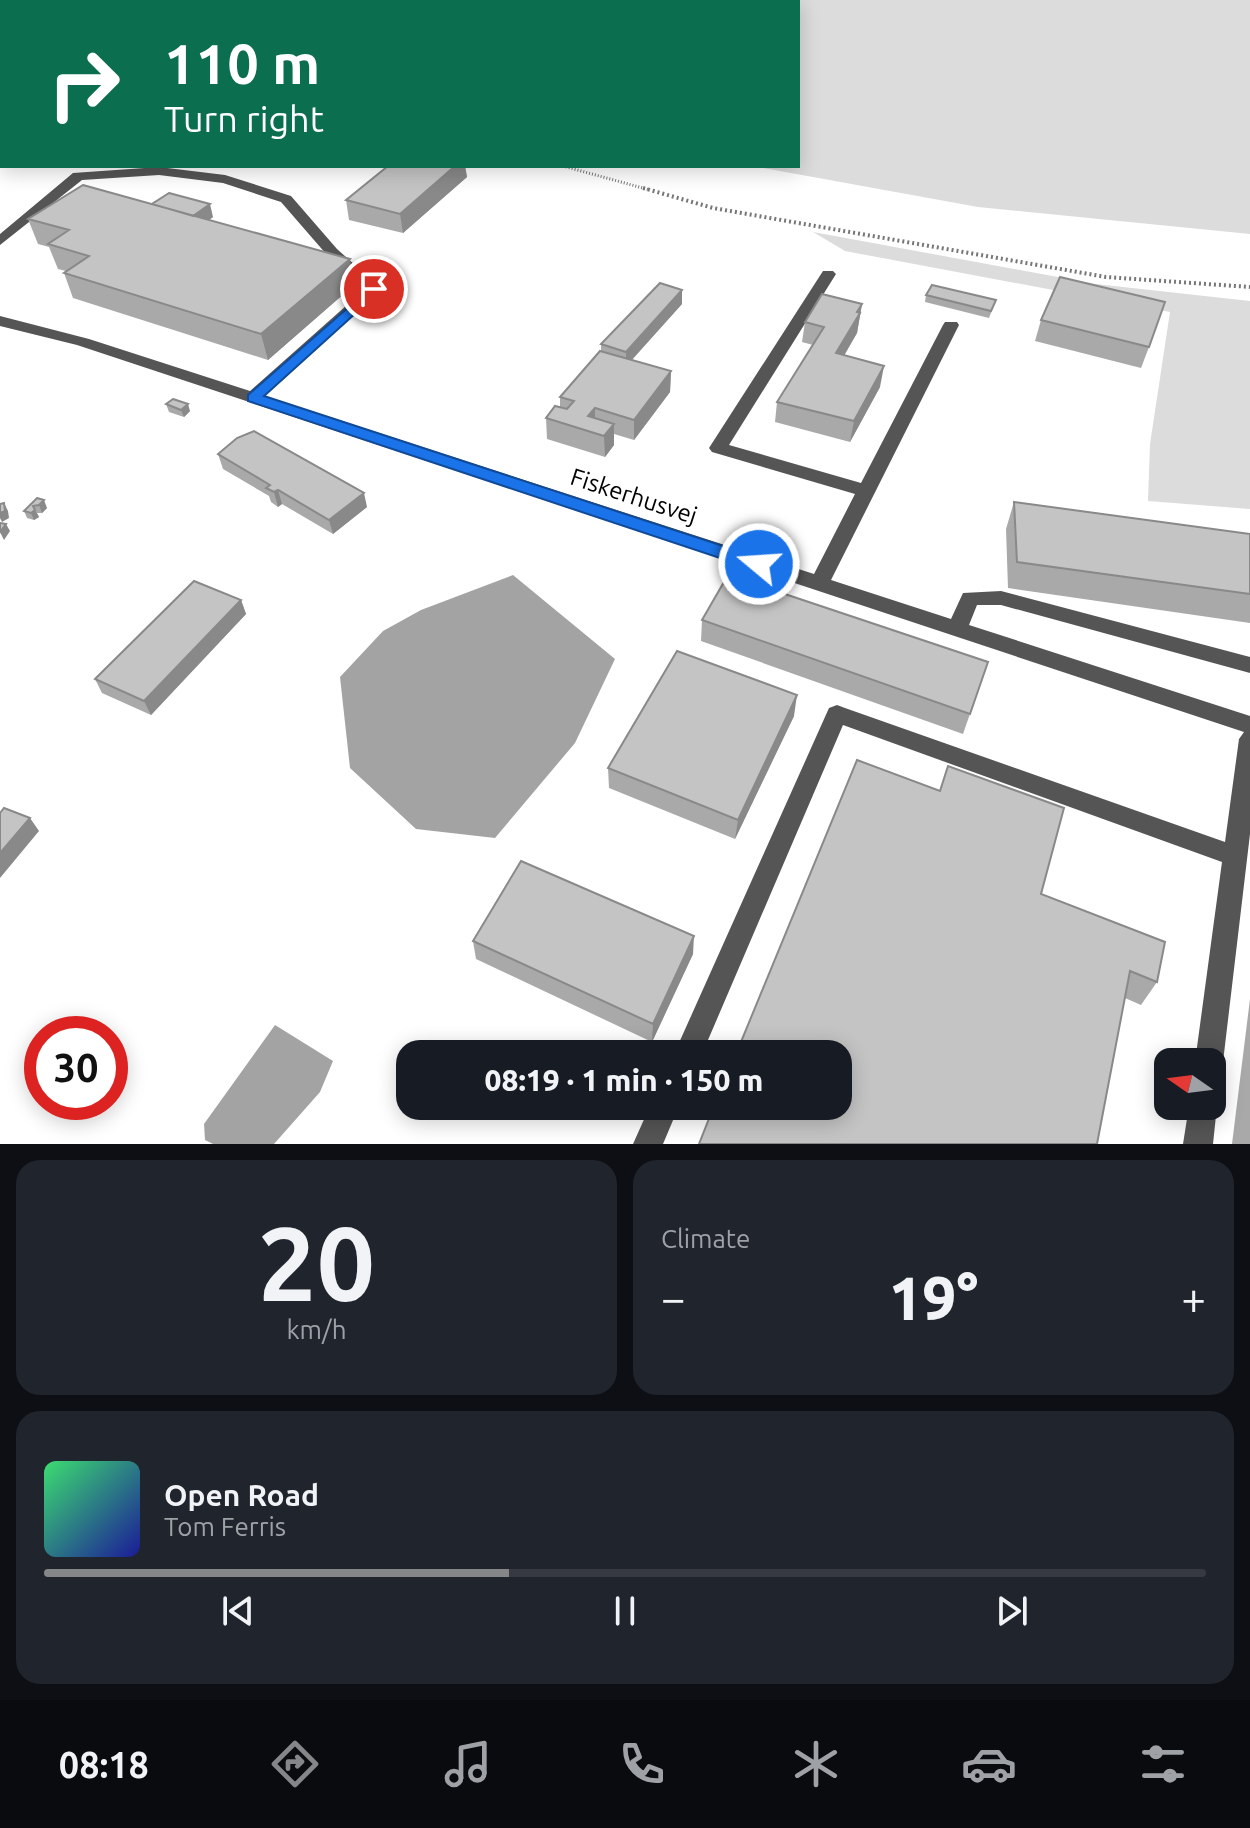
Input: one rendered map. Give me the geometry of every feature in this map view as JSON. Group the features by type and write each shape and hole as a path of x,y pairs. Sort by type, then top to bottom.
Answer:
{"street":[{"path":"0,241 78,176 172,173 225,179 286,199 332,252 374,289 253,398"},
{"path":"828,274 718,448 866,491"},
{"name":"Fiskerhusvej","path":"0,321 83,342 1250,725"},
{"path":"819,584 951,325"},
{"path":"957,629 970,598 1001,598 1250,665"},
{"path":"694,1040 837,714 1235,856"},
{"path":"1211,1048 1250,739"},
{"path":"648,1144 659,1120"},
{"path":"1198,1144 1201,1120"}],"path":[{"path":"571,168 744,213 1106,277 1250,287"}],"shaded area":[{"path":"800,0 1250,0 1250,234 978,207 764,168 800,168"},
{"path":"813,232 1096,284 1250,301 1250,509 1148,501 1150,444 1170,312 845,251"},
{"path":"513,575 615,659 575,743 495,838 416,829 350,768 340,677 383,631 421,610"},
{"path":"275,1025 333,1061 320,1092 274,1144 213,1144 205,1140 204,1124"}],"building":[{"path":"386,168 453,168 400,214 346,200"},
{"path":"83,185 350,259 261,334 64,273 89,256 48,244 69,230 28,219"},
{"path":"169,193 210,204 193,216 152,204"},
{"path":"1060,277 1165,302 1149,347 1041,320"},
{"path":"660,283 682,290 626,352 601,344"},
{"path":"932,285 996,300 991,311 926,295"},
{"path":"822,294 862,304 857,312 860,313 836,353 884,366 854,421 777,402 824,327 805,322"},
{"path":"600,351 671,371 634,420 595,408 588,416 614,424 604,436 546,418 555,406 567,409 574,401 560,397"},
{"path":"173,399 188,404 181,410 166,404"},
{"path":"254,431 364,493 329,520 278,490 274,492 266,488 270,485 218,454 237,438"},
{"path":"37,498 44,500 33,506 35,510 31,513 24,511"},
{"path":"1014,502 1250,534 1250,594 1017,562"},
{"path":"728,575 988,662 970,714 702,620"},
{"path":"194,581 241,600 144,701 95,679"},
{"path":"677,651 797,695 738,820 608,768"},
{"path":"857,760 940,791 948,766 1064,808 1041,894 1165,942 1157,982 1130,971 1097,1144 699,1144 708,1120 852,1120 852,1040 742,1040"},
{"path":"4,808 30,818 0,853 0,813"},
{"path":"521,861 694,936 653,1024 473,941"}],"route":[{"path":"374,289 253,398 759,564"}]}
